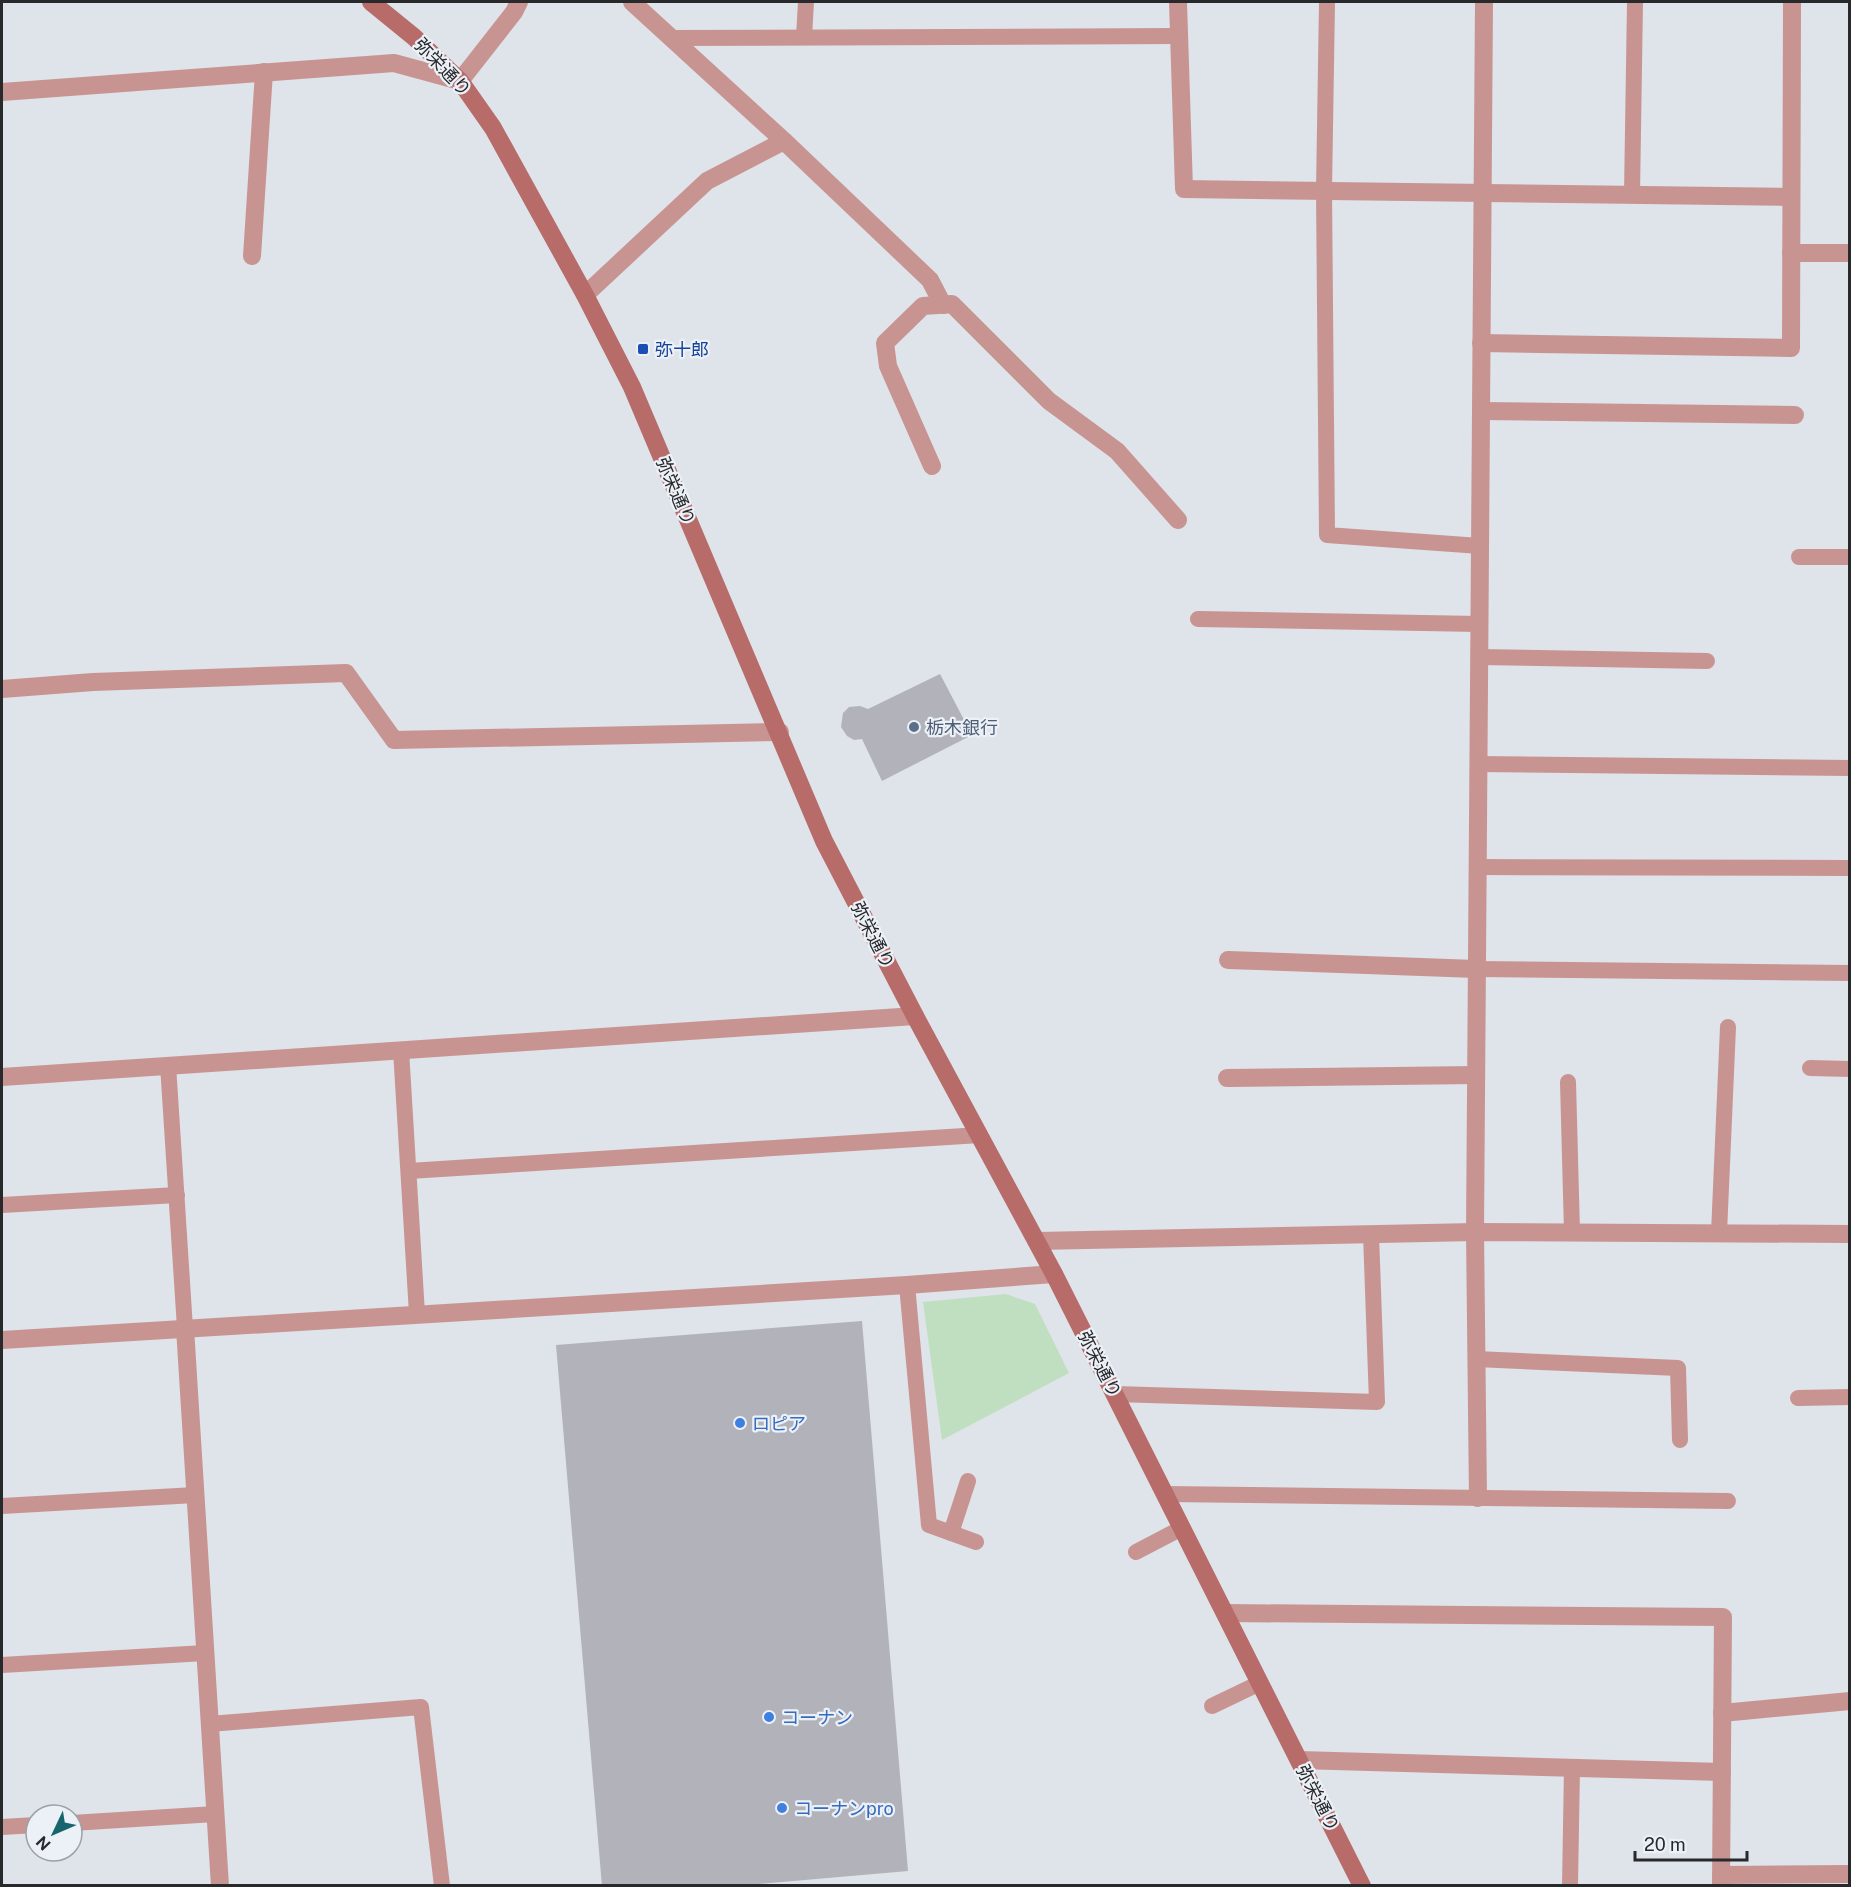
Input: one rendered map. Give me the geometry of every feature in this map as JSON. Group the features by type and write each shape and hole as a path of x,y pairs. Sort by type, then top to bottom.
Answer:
{"street":[{"name":"弥栄通り","path":"371,2 414,37 460,81 493,128 585,295 632,387 780,732 824,841 1054,1274 1362,1886"},
{"path":"2,92 394,63 460,81 514,12 519,2"},
{"path":"632,2 784,141 930,280 943,305"},
{"path":"1179,2 1184,189 1791,197"},
{"path":"1478,1498 1475,1232 1476,969 1484,2"},
{"path":"1481,344 1791,348 1792,2"},
{"path":"252,256 264,72"},
{"path":"585,295 707,181 784,141"},
{"path":"1791,253 1850,252"},
{"path":"932,466 888,366 885,343 923,306 952,304 1049,401 1117,451 1178,520"},
{"path":"1481,411 1795,415"},
{"path":"2,689 93,682 346,673 393,740 780,732"},
{"path":"1228,960 1476,969"},
{"path":"2,1077 915,1016"},
{"path":"1227,1078 1476,1075"},
{"path":"1037,1241 1475,1232 1850,1234"},
{"path":"2,1340 1054,1274"},
{"path":"185,1328 219,1886"},
{"path":"1225,1613 1723,1617 1721,1880 1850,1874"},
{"path":"1722,1713 1850,1701"},
{"path":"1299,1760 1722,1772"}],"lane":[{"path":"804,37 806,2"},
{"path":"1327,2 1324,190 1327,535 1480,546"},
{"path":"1632,194 1635,2"},
{"path":"672,38 1179,36"},
{"path":"1799,557 1850,557"},
{"path":"1198,619 1479,624"},
{"path":"1479,657 1707,661"},
{"path":"1478,764 1850,768"},
{"path":"1478,867 1850,868"},
{"path":"1476,969 1850,973"},
{"path":"1719,1233 1728,1027"},
{"path":"401,1050 417,1314"},
{"path":"168,1065 185,1328"},
{"path":"1810,1068 1850,1070"},
{"path":"1568,1082 1572,1232"},
{"path":"409,1171 980,1135"},
{"path":"2,1205 177,1195"},
{"path":"1115,1394 1377,1402 1371,1234"},
{"path":"907,1285 929,1525 976,1542"},
{"path":"1476,1359 1678,1368 1680,1440"},
{"path":"1798,1398 1850,1396"},
{"path":"951,1533 968,1482"},
{"path":"2,1506 195,1494"},
{"path":"1165,1494 1728,1501"},
{"path":"1136,1552 1182,1528"},
{"path":"2,1665 205,1653"},
{"path":"1212,1706 1260,1683"},
{"path":"209,1724 421,1707 442,1886"},
{"path":"1570,1886 1572,1767"},
{"path":"84,1822 215,1814"},
{"path":"2,1827 24,1826"}],"green space":[{"path":"1006,1294 1035,1304 1069,1373 942,1440 923,1302"}],"building":[{"path":"940,674 972,735 882,781 862,739 854,740 847,736 841,727 843,713 849,707 860,706 868,709"},
{"path":"862,1321 908,1871 736,1886 602,1886 556,1345"}],"place":[{"name":"弥十郎","path":"643,349"},
{"name":"栃木銀行","path":"914,727"},
{"name":"ロピア","path":"740,1423"},
{"name":"コーナン","path":"769,1717"},
{"name":"コーナンpro","path":"782,1808"}]}
